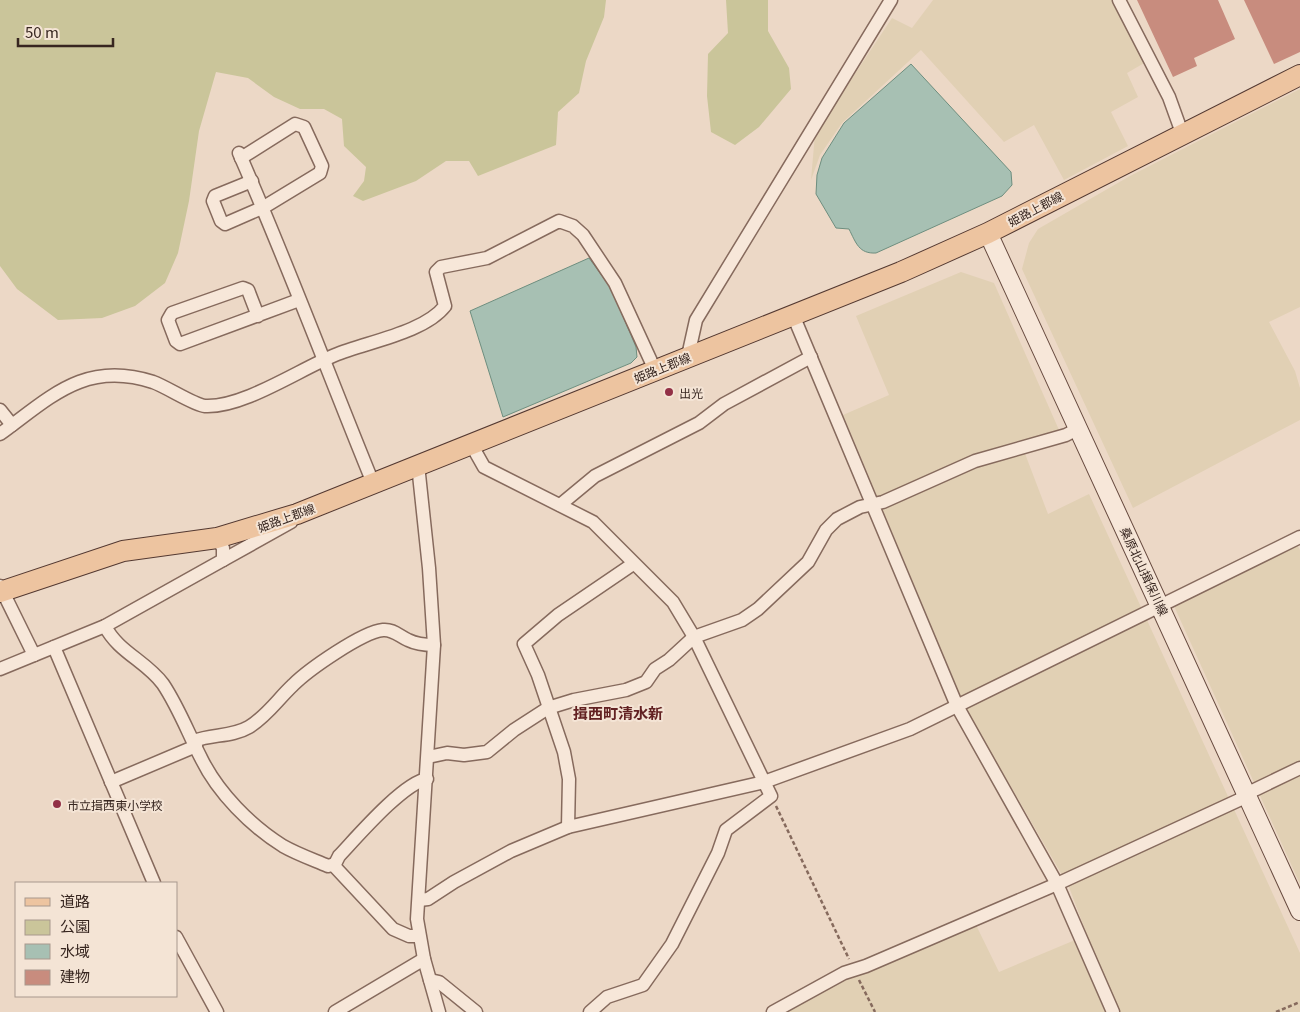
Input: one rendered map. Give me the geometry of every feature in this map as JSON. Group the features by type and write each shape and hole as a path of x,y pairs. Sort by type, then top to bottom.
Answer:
{"main road":[{"name":"姫路上郡線","path":"1,590 123,551 217,538 297,514 901,272 988,233 1182,133 1300,75"},
{"name":"桑原北山揖保川線","path":"988,233 1300,911"}],"street":[{"path":"688,356 696,320 891,0"},
{"path":"1119,0 1169,96 1182,133"},
{"path":"252,180 215,196 213,201 221,221 225,224 264,208 320,173 322,166 304,127 295,124 240,156 252,180 264,208 322,361 373,483"},
{"path":"0,434 63,389 78,381 98,376 125,376 152,382 204,406 240,399 365,343 417,326 440,313 445,306 445,301 436,278 436,272 441,267 487,258 559,221 573,226 582,235 615,283 655,370"},
{"path":"258,316 248,290 243,288 172,313 168,320 176,341 180,344 258,316 299,300"},
{"path":"793,315 957,706 1057,884 1113,1012"},
{"path":"560,505 594,476 698,423 724,404 811,357"},
{"path":"0,410 12,425"},
{"path":"428,757 447,753 464,755 487,752 514,730 548,708 574,700 626,690 646,682 655,669 669,660 694,637 736,623 758,609 808,562 826,530 837,519 860,507 873,505 975,461 1079,428"},
{"path":"471,444 484,467 593,522 673,602 694,637 770,796 726,830 718,853 672,944 643,985 607,997 590,1012"},
{"path":"418,465 428,558 434,645 419,900 419,936 439,1012"},
{"path":"0,669 105,626 290,523 297,514"},
{"path":"419,900 428,900 454,882 511,850 568,827 764,782 910,729 1300,537"},
{"path":"217,538 223,548 223,560"},
{"path":"568,827 569,780 564,752 538,675 524,644 558,615 633,564"},
{"path":"1,590 34,655"},
{"path":"105,626 118,646 148,669 162,683 184,718 201,759 216,782 252,823 285,847 328,866 335,864 339,856 388,806 419,780 427,779"},
{"path":"112,782 205,737 236,733 250,726 281,700 300,679 346,647 371,634 383,630 393,631 408,640 434,645"},
{"path":"54,647 154,882"},
{"path":"773,1012 844,973 1057,884 1239,800 1246,794 1300,768"},
{"path":"335,864 336,868 393,928 409,936 419,936"},
{"path":"178,941 217,1012"},
{"path":"335,1012 424,959"},
{"path":"430,980 439,982 476,1012"}],"path":[{"path":"770,796 875,1012"},
{"path":"1276,1012 1300,1002"}],"shaded area":[{"path":"933,0 1115,0 1146,62 1127,73 1138,97 1111,112 1128,146 1064,180 1034,125 1004,142 921,50 842,123 820,155 811,180 815,134 892,18 912,28"},
{"path":"1300,89 1300,307 1269,322 1295,371 1300,388 1300,420 1133,508 1022,269 1029,243 1038,229 1130,176"},
{"path":"961,272 994,283 1063,439 1024,451 1048,514 1089,494 1300,953 1300,1012 787,1012 851,977 976,925 999,972 1087,935 1069,887 967,711 843,415 889,395 856,316"},
{"path":"1296,543 1300,550 1300,884 1174,606"}],"green space":[{"path":"0,0 606,0 604,17 586,61 579,93 558,112 556,145 478,176 469,161 446,161 416,181 363,201 353,196 364,181 366,167 344,146 342,119 324,109 300,109 274,97 248,78 216,72 199,131 189,201 178,253 165,283 135,306 102,318 58,320 17,289 0,266"},
{"path":"726,0 768,0 768,31 789,68 791,89 759,127 735,145 711,132 707,96 708,54 728,33"}],"water":[{"path":"911,64 1011,172 1012,185 1002,196 876,253 870,253 859,247 849,229 836,228 816,194 817,175 822,158 844,123"},
{"path":"589,258 611,288 636,347 637,357 631,363 503,417 470,311"}],"building":[{"path":"1137,0 1218,0 1235,39 1194,58 1197,66 1173,77"},
{"path":"1244,0 1300,0 1300,52 1274,64"}],"place":[{"name":"出光","path":"669,392"},
{"name":"市立揖西東小学校","path":"57,804"}],"district":[{"name":"揖西町清水新","path":"618,712"}]}
